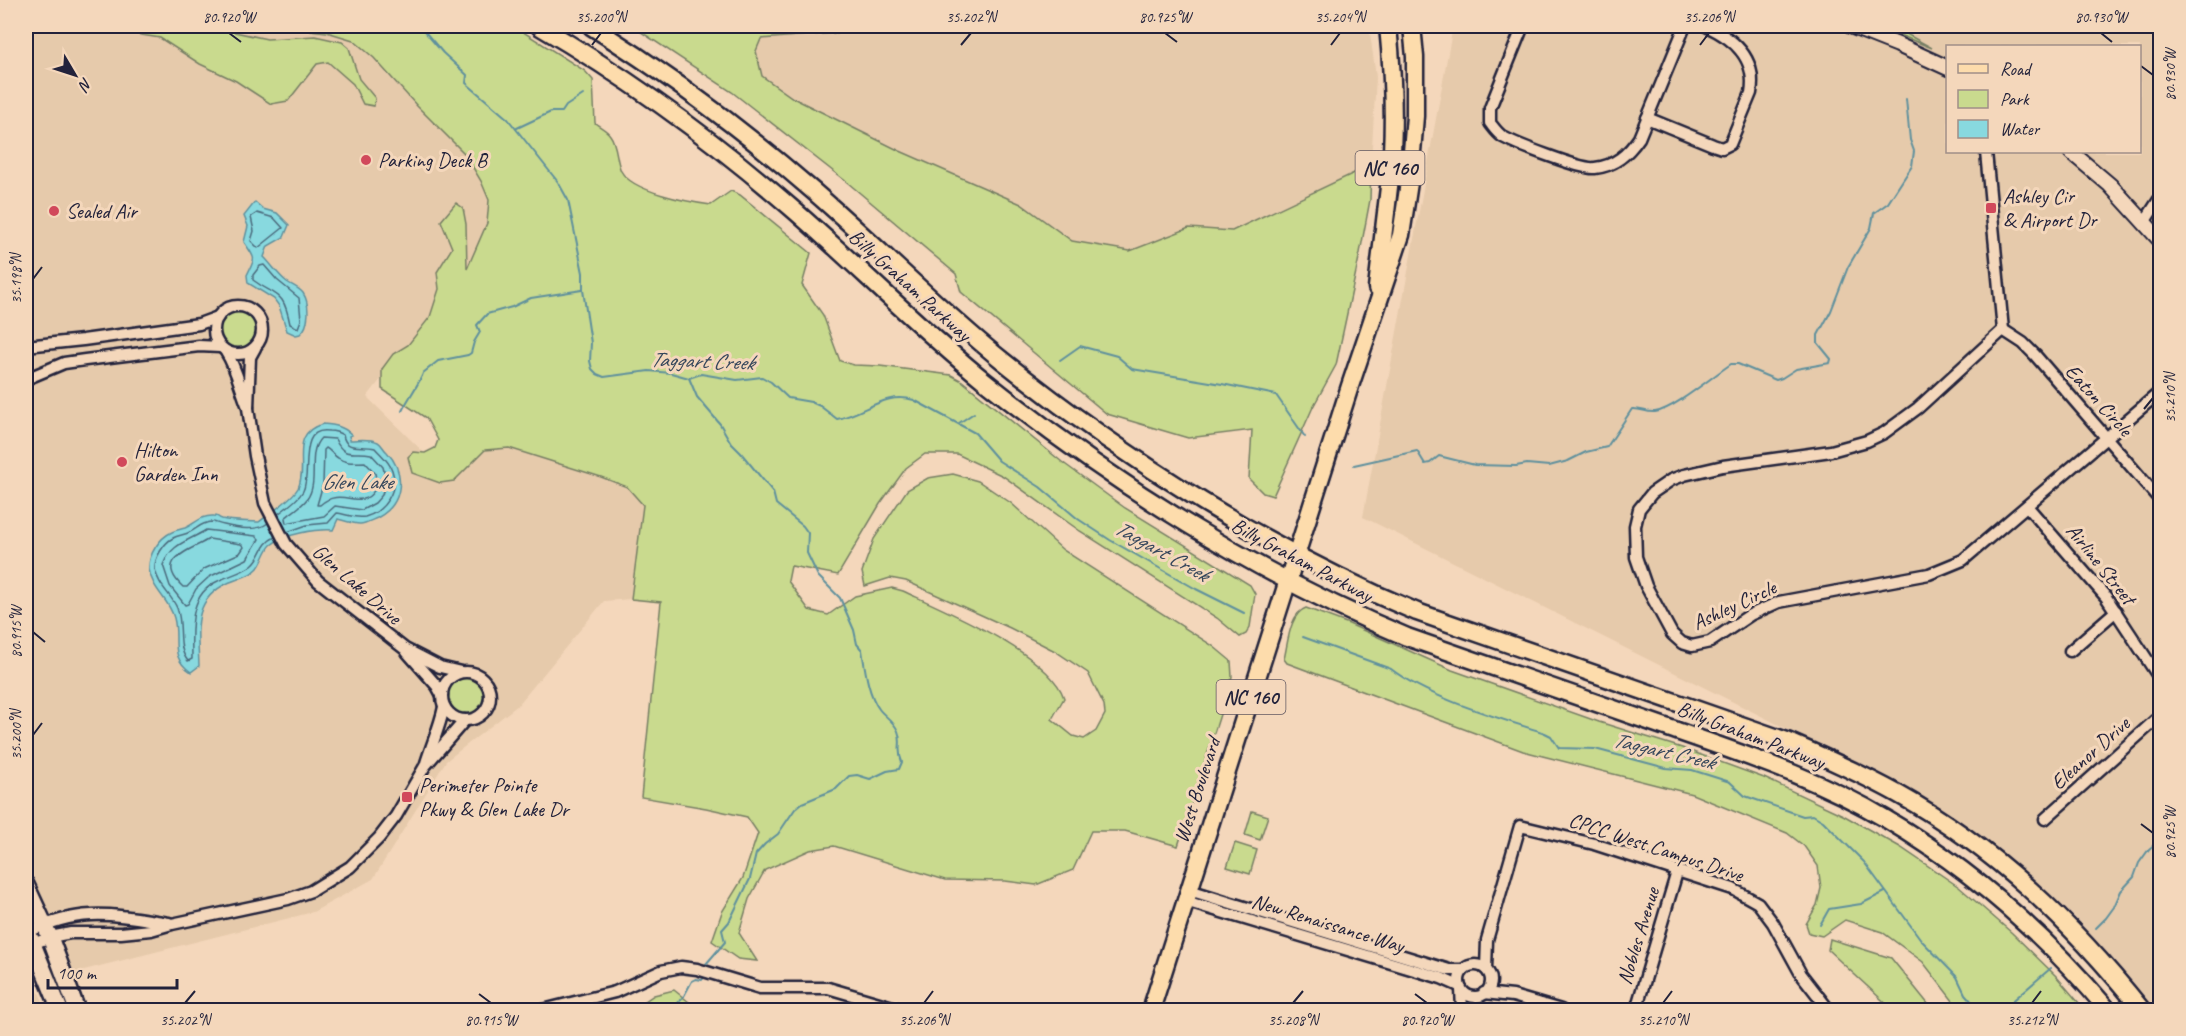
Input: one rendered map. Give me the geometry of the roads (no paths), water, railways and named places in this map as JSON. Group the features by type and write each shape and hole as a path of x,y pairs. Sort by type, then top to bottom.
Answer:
{"main road":[{"name":"Billy Graham Parkway","path":"539,26 660,104 743,167 805,220 935,340 1038,422 1146,496 1288,581 1362,618 1407,637 1777,766 1851,800 1928,846 1988,891 2062,958 2109,1011"},
{"name":"Billy Graham Parkway","path":"591,26 676,82 769,153 953,319 1054,400 1160,473 1296,554 1373,594 1417,612 1786,741 1881,785 1927,811 1962,835 2028,887 2081,939 2142,1011"},
{"name":"West Boulevard","path":"1376,310 1390,177 1393,117 1388,26"},
{"name":"West Boulevard","path":"1151,1011 1296,554 1401,235 1410,176 1415,116 1415,57 1412,26"},
{"path":"26,885 47,931 77,1011"},
{"path":"28,937 60,1011"}],"street":[{"path":"1523,26 1489,112 1490,123 1502,136 1576,166 1597,168 1618,161 1628,153 1639,138 1685,26"},
{"path":"1647,118 1722,148 1728,146 1751,93 1750,68 1743,51 1733,41 1706,26"},
{"path":"1850,26 1946,68"},
{"path":"1986,153 2003,330"},
{"path":"2072,153 2110,185 2160,240"},
{"path":"2145,221 2160,198"},
{"path":"26,346 199,324 218,317 231,307 240,306 255,312 262,327 262,335 255,348 241,355 223,349 199,346 64,363 26,379"},
{"path":"218,317 214,333 223,349"},
{"name":"Eaton Circle","path":"2003,330 2023,343 2035,355 2160,500"},
{"name":"Ashley Circle","path":"2003,330 1918,408 1884,433 1868,441 1831,451 1757,461 1683,475 1664,483 1652,493 1640,509 1635,526 1636,557 1646,586 1672,634 1682,643 1697,646 1710,642 1750,615 1779,602 1929,574 1952,566 1963,560 2160,392"},
{"name":"Glen Lake Drive","path":"255,348 250,357 248,408 255,456 266,503 282,536 297,558 327,588 405,650 437,686 442,695"},
{"name":"Glen Lake Drive","path":"223,349 237,373 248,408"},
{"name":"Airline Street","path":"2027,506 2081,566 2116,611 2160,679"},
{"path":"2070,651 2116,611"},
{"name":"Glen Lake Drive","path":"405,650 440,668 461,672"},
{"path":"47,931 139,932 288,899 311,891 331,880 350,867 379,838 396,816 425,766 465,720 480,716 485,711 490,695 489,687 478,674 461,672 447,681 442,695 444,707 439,730 432,743 425,766"},
{"path":"444,707 451,715 465,720"},
{"name":"Eleanor Drive","path":"2045,819 2160,716"},
{"name":"CPCC West Campus Drive","path":"1487,940 1520,826 1594,844 1733,889 1758,903 1773,923 1822,1008"},
{"name":"Nobles Avenue","path":"1636,1011 1677,872"},
{"name":"New Renaissance Way","path":"1187,896 1449,970 1467,968"},
{"name":"New Renaissance Way","path":"1187,896 1441,978 1460,988"},
{"path":"28,937 47,931 66,917 92,914 172,924"},
{"path":"1462,1011 1459,979 1487,940"},
{"path":"1469,1011 1490,984 1487,972 1487,940"},
{"path":"1467,968 1481,966 1513,996"},
{"path":"543,1011 615,992 661,971 681,967 697,969 753,987 828,988 903,1011"},
{"path":"1460,988 1468,995 1513,996 1562,1011"}],"water":[{"path":"255,202 263,209 277,213 289,225 284,237 268,246 264,257 287,282 303,293 308,309 306,326 300,334 296,335 287,331 279,306 274,299 248,283 247,275 253,258 244,242 248,226 244,216"},
{"name":"Glen Lake","path":"323,424 345,430 352,435 349,436 350,440 364,439 381,444 393,460 399,478 397,497 393,505 377,518 366,523 358,524 338,519 333,530 300,533 277,541 271,545 261,564 254,571 216,590 202,608 198,629 199,666 191,672 179,660 177,654 176,626 172,611 153,583 149,569 152,553 167,535 206,517 216,516 231,521 259,522 274,511 298,488 302,470 303,442 312,428"}],"waterway":[{"name":"Taggart Creek","path":"420,26 443,53 467,75 466,83 508,119 558,182 568,200 583,273 583,290 591,343 590,361 592,369 597,374 604,377 649,371 671,373 689,378 701,374 737,380 762,377 788,398 811,402 837,419 893,398 914,400 975,433 999,461 1040,487 1078,519 1110,540 1196,589 1244,613"},
{"path":"517,128 551,112 562,112 566,106 583,95"},
{"path":"1354,465 1417,451 1425,464 1439,456 1475,465 1549,466 1607,447 1632,409 1652,412 1663,410 1731,364 1738,364 1776,380 1796,369 1830,363 1831,359 1818,343 1818,335 1831,311 1848,267 1871,228 1874,213 1888,203 1912,166 1914,151 1910,140 1906,99"},
{"path":"402,411 423,373 438,361 471,353 480,332 477,325 487,314 512,307 531,298 582,290"},
{"path":"1060,360 1080,346 1117,356 1132,369 1276,395 1305,437"},
{"path":"689,378 697,397 720,424 731,443 773,492 776,504 803,526 808,533 807,553 818,576 840,598 854,630 857,644 862,650 867,681 875,703 898,731 902,762 899,769 887,771 870,779 857,775 849,776 836,789 802,803 795,809 778,834 756,854 750,879 729,922 722,930 725,942 706,964 706,968"},
{"path":"959,423 974,413"},
{"name":"Taggart Creek","path":"1303,637 1391,669 1444,698 1545,733 1551,736 1559,748 1595,749 1666,768 1692,770 1730,782 1745,796 1803,816 1813,815 1823,821 1864,862 1922,941 1957,977 1965,994 1979,1010"},
{"path":"2096,928 2114,907 2121,891 2134,877 2139,863 2149,849 2160,840"},
{"path":"1820,925 1829,909 1861,904 1885,892"},
{"path":"2002,1010 2051,968"},
{"path":"670,1010 684,996 692,981 702,980 705,976"}],"place":[{"name":"Parking Deck B","path":"366,160"},
{"name":"Ashley Cir & Airport Dr","path":"1991,208"},
{"name":"Sealed Air","path":"54,211"},
{"name":"Hilton Garden Inn","path":"122,462"},
{"name":"Perimeter Pointe Pkwy & Glen Lake Dr","path":"407,797"}]}
